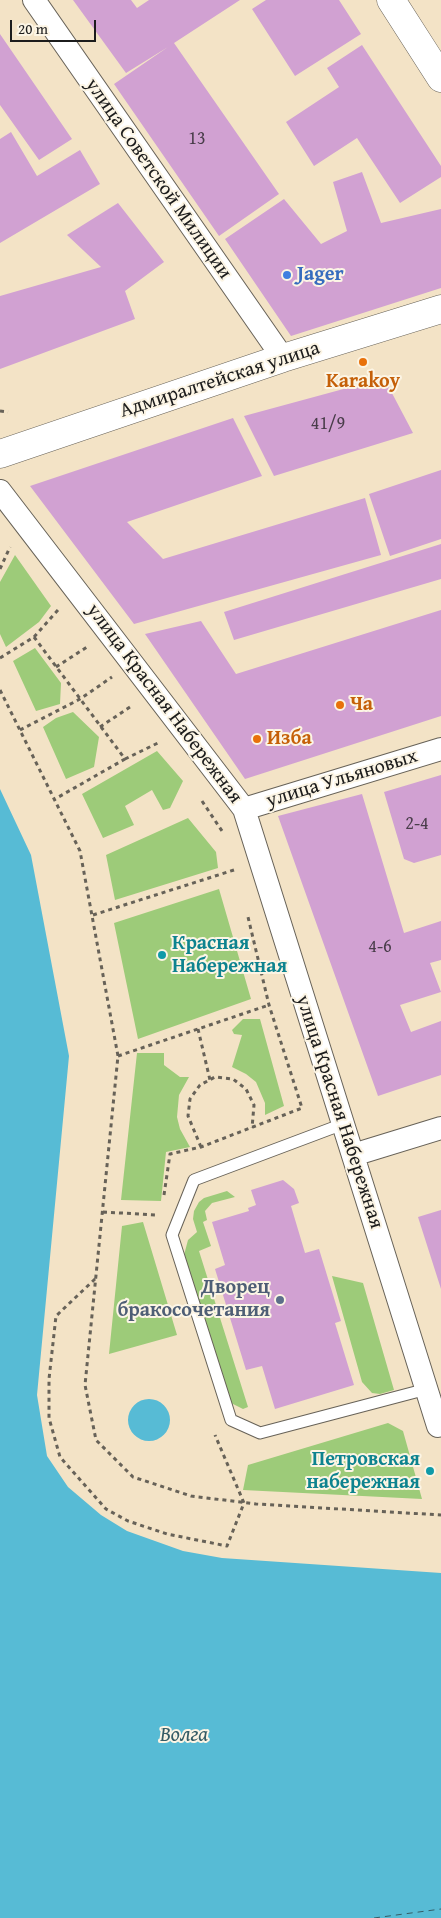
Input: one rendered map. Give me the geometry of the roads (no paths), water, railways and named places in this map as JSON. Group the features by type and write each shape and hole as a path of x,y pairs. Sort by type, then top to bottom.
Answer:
{"main road":[{"path":"391,0 441,78"},
{"name":"Адмиралтейская улица","path":"0,454 283,358 441,309"}],"street":[{"name":"улица Советской Милиции","path":"34,0 283,358"},
{"name":"улица Красная Набережная","path":"0,491 244,809 438,1426"},
{"name":"улица Ульяновых","path":"244,809 441,749"},
{"path":"353,1155 441,1128"}],"lane":[{"path":"342,1124 194,1180 172,1235 231,1420 260,1433 427,1390"}],"water":[{"name":"Волга","path":"0,789 31,855 69,1056 37,1395 47,1456 68,1487 101,1515 127,1531 183,1551 222,1558 441,1573 441,1918 0,1918"},
{"path":"153,1399 161,1402 167,1408 170,1420 167,1432 161,1438 145,1441 137,1438 131,1432 128,1416 131,1408 137,1402"}],"place":[{"name":"Jager","path":"287,275"},
{"name":"Karakoy","path":"363,362"},
{"name":"Ча","path":"340,705"},
{"name":"Изба","path":"257,739"},
{"name":"Красная Набережная","path":"162,955"},
{"name":"Дворец бракосочетания","path":"280,1300"},
{"name":"Петровская набережная","path":"430,1471"}]}
